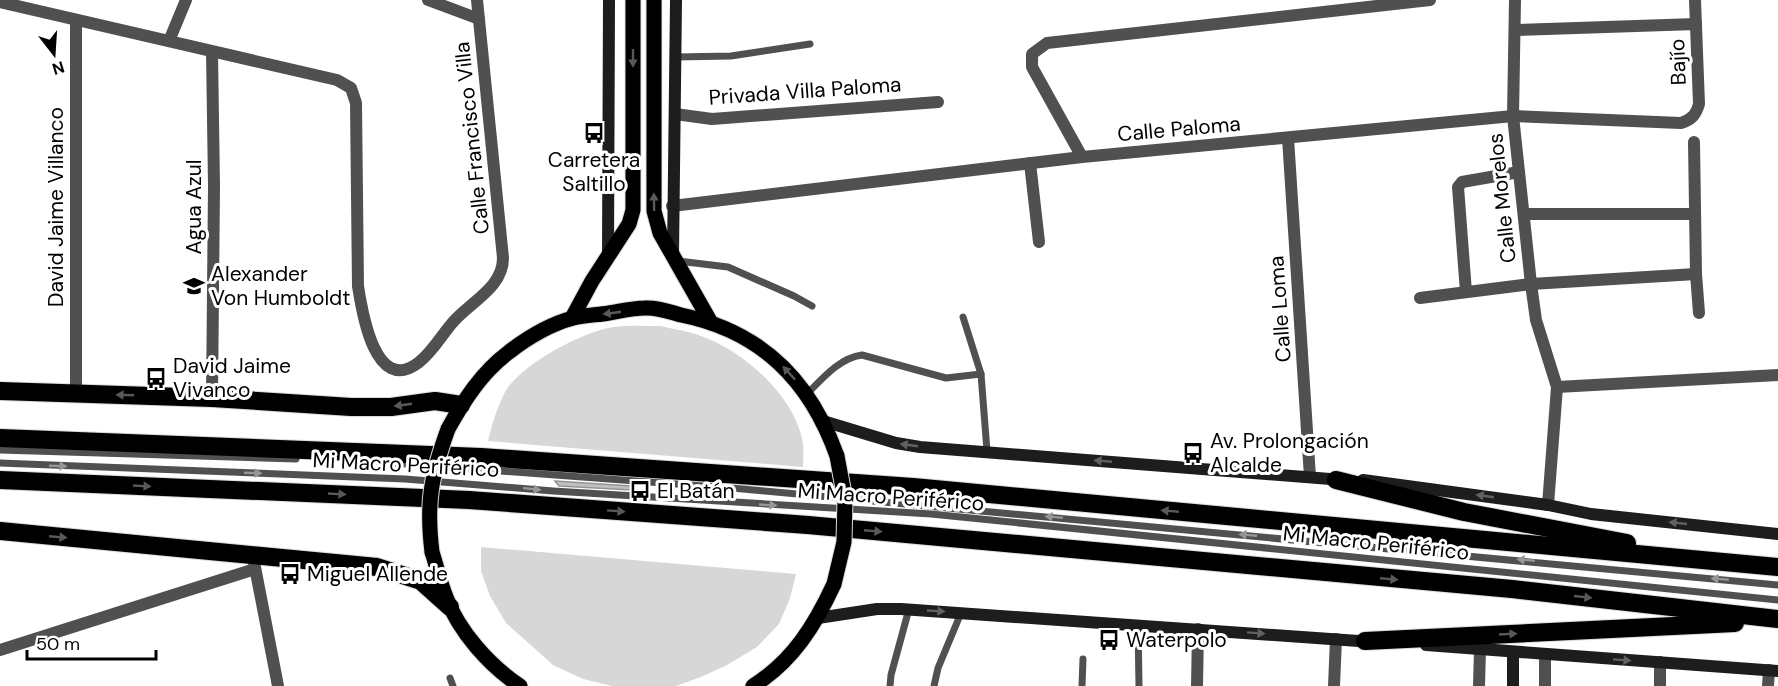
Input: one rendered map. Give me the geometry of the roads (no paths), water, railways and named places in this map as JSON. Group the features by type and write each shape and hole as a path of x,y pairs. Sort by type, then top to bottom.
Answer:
{"highway":[{"path":"0,391 212,398 351,407 391,407 435,401 461,405"},
{"path":"0,438 481,457 913,487 1778,567"},
{"path":"0,480 470,500 808,525 1512,590 1778,620"},
{"path":"1336,480 1464,512 1729,563"},
{"path":"0,531 254,562 377,567 421,581 450,607"},
{"path":"1365,641 1778,620"}],"main road":[{"path":"572,318 608,255 629,224 633,210 633,0"},
{"path":"654,0 654,211 660,233 710,321"},
{"path":"520,686 505,676 474,645 450,607 432,552 429,507 435,467 448,429 461,405 483,376 509,352 539,333 572,318 647,308 710,321 738,333 764,350 787,370 807,394 823,421 837,456 845,499 844,542 834,584 818,618 794,651 764,679 753,686"}],"street":[{"path":"169,42 186,0"},
{"path":"428,0 479,19"},
{"name":"Calle Francisco Villa","path":"212,52 337,80 351,88 356,103 358,286 369,334 378,358 397,370 417,364 428,354 463,311 494,284 502,272 504,258 477,0"},
{"path":"608,255 609,0"},
{"path":"675,259 672,206 676,0"},
{"path":"1082,157 1032,67 1032,54 1047,43 1430,0"},
{"name":"Calle Morelos","path":"1515,0 1513,116 1531,284 1536,321 1557,387"},
{"name":"Bajío","path":"1690,120 1697,112 1699,104 1695,0"},
{"path":"0,2 212,52"},
{"name":"David Jaime Villanco","path":"76,20 76,393"},
{"path":"1515,30 1696,24"},
{"name":"Agua Azul","path":"212,52 214,186 212,398"},
{"name":"Privada Villa Paloma","path":"675,114 712,120 938,102"},
{"name":"Calle Paloma","path":"672,206 1082,157 1513,116 1671,124 1690,120"},
{"name":"Calle Loma","path":"1288,138 1310,477"},
{"path":"1694,142 1696,273 1699,313"},
{"path":"1030,163 1039,242"},
{"path":"1466,292 1458,187 1462,182 1519,171"},
{"path":"1524,214 1695,214"},
{"path":"1420,298 1531,284 1696,273"},
{"path":"1548,505 1557,387 1778,375"},
{"path":"823,421 896,443 1336,480 1368,480 1548,505 1591,514 1778,534"},
{"path":"0,650 254,562 278,686"},
{"path":"818,618 878,609 909,609 1773,670 1768,686"},
{"path":"1197,686 1198,629"},
{"path":"1334,686 1336,639"},
{"path":"1479,686 1480,649"},
{"path":"1513,652 1513,686"},
{"path":"1545,654 1545,686"},
{"path":"1660,662 1660,686"}],"lane":[{"path":"676,57 731,56 810,44"},
{"path":"675,259 728,267 812,306"},
{"path":"963,316 981,374 987,451"},
{"path":"807,394 834,368 862,355 946,378 981,374"},
{"name":"Mi Macro Periférico","path":"0,450 307,459"},
{"name":"Mi Macro Periférico","path":"355,460 742,489 1778,585"},
{"name":"Mi Macro Periférico","path":"0,463 405,479 565,492 931,514 1778,600"},
{"path":"890,686 909,609"},
{"path":"934,686 938,668 962,612"},
{"path":"1138,625 1139,686"},
{"path":"1082,686 1083,659"}],"place":[{"name":"Carretera Saltillo","path":"594,133"},
{"name":"Alexander Von Humboldt","path":"194,286"},
{"name":"David Jaime Vivanco","path":"156,378"},
{"name":"Av. Prolongación Alcalde","path":"1193,453"},
{"name":"El Batán","path":"640,491"},
{"name":"Miguel Allende","path":"290,574"},
{"name":"Waterpolo","path":"1109,640"}]}
